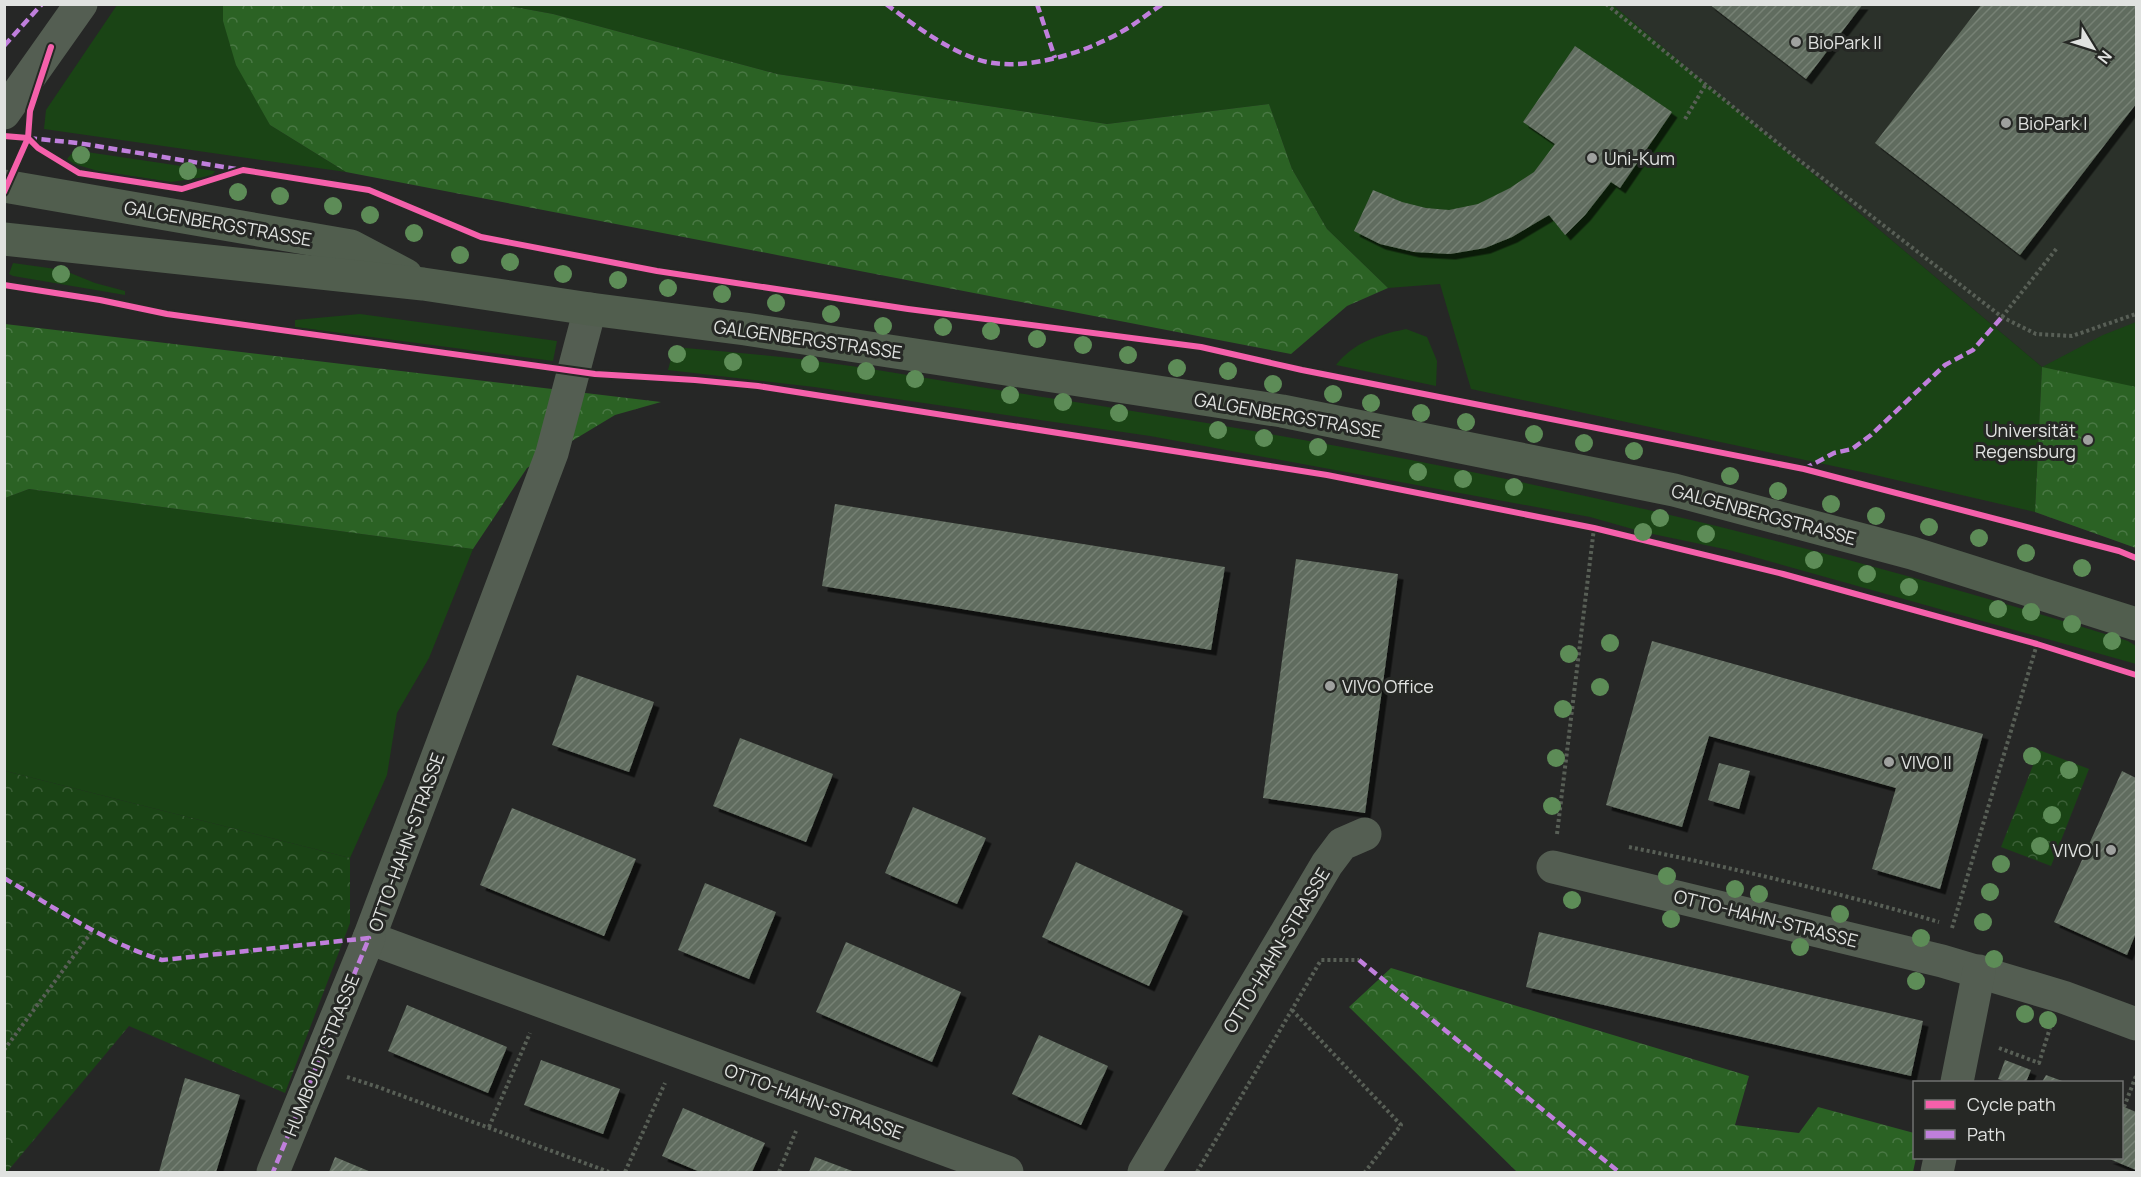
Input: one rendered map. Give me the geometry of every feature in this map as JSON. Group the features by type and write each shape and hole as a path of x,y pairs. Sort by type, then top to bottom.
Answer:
{"street":[{"path":"4,113 81,4"},
{"name":"GALGENBERGSTRASSE","path":"4,186 351,246 423,284"},
{"name":"GALGENBERGSTRASSE","path":"4,239 423,284 746,329 1282,411 1663,487 1912,554 2136,624"},
{"name":"OTTO-HAHN-STRASSE","path":"590,309 552,453 369,938 1007,1173"},
{"name":"OTTO-HAHN-STRASSE","path":"1143,1173 1327,864 1342,844 1365,834"},
{"name":"OTTO-HAHN-STRASSE","path":"1553,867 1942,961 2063,997 2136,1023"},
{"name":"HUMBOLDTSTRASSE","path":"273,1173 369,938"},
{"path":"1957,1081 1979,971"}],"path":[{"path":"1606,4 1795,157 2002,317 2036,333 2072,336 2136,314"},
{"path":"1685,119 1706,84"},
{"path":"2002,317 2057,248"},
{"path":"1553,867 1593,528"},
{"path":"1942,961 2037,644"},
{"path":"4,1050 93,930"},
{"path":"1197,1173 1321,960 1359,960"},
{"path":"489,1127 543,1002"},
{"path":"1292,1010 1401,1125 1365,1173"},
{"path":"1967,1036 2039,1063 2050,1029"},
{"path":"625,1173 678,1052"},
{"path":"316,1068 378,1087 609,1173"},
{"path":"2124,1107 2136,1076"},
{"path":"779,1173 809,1100"}],"shaded area":[{"path":"1613,5 2136,5 2136,548 2035,512 2042,367"}],"green space":[{"path":"117,5 223,5 223,21 270,125 346,172 44,129 46,110"},
{"path":"223,5 504,5 553,14 777,74 1107,124 1269,104 1292,169 1327,229 1388,288 1347,306 1291,354 346,172 270,125 236,65 223,21"},
{"path":"504,5 1613,5 2042,367 2035,512 1866,473 1471,389 1440,284 1388,288 1327,229 1292,169 1269,104 1107,124 777,74 553,14"},
{"path":"80,151 215,171 212,176 171,182 98,171 74,164 67,159 73,152"},
{"path":"13,263 63,270 95,283 125,291 125,295 13,276 9,274"},
{"path":"360,314 557,341 553,361 295,327 295,320"},
{"path":"2136,322 2136,388 2042,367 2103,335"},
{"path":"5,324 661,402 615,415 527,468 473,549 29,489 5,498"},
{"path":"1406,329 1427,337 1437,361 1436,386 1336,365 1359,345"},
{"path":"674,347 830,363 1191,420 1423,462 1576,494 1832,555 2069,623 2128,641 2136,646 2136,664 1729,550 1643,532 1590,517 1150,436 814,387 668,370"},
{"name":"Universität Regensburg","path":"2042,367 2136,387 2136,548 2035,512"},
{"path":"29,489 473,549 429,658 397,713 387,775 350,858 5,771 5,498"},
{"path":"2039,750 2089,769 2051,866 2001,847"},
{"path":"5,771 350,858 350,923 285,1093 129,1026 5,1172"},
{"path":"1391,968 1749,1076 1735,1125 1799,1133 1818,1107 1913,1133 1913,1159 1916,1159 1913,1172 1517,1172 1349,1007"}],"building":[{"name":"BioPark II","path":"1709,4 1863,4 1806,79"},
{"name":"BioPark I","path":"1982,4 2136,4 2136,104 2020,255 1875,143"},
{"name":"Uni-Kum","path":"1575,46 1672,112 1620,188 1611,182 1585,215 1565,235 1549,215 1512,237 1485,248 1450,254 1414,252 1380,244 1354,231 1373,190 1402,202 1426,208 1449,210 1478,204 1510,188 1534,172 1555,144 1523,122"},
{"path":"835,504 1225,567 1211,650 822,586"},
{"name":"VIVO Office","path":"1296,559 1398,574 1365,813 1263,798"},
{"name":"VIVO II","path":"1652,641 1983,734 1940,889 1872,869 1896,788 1709,736 1682,827 1606,805"},
{"path":"577,675 654,702 629,772 552,745"},
{"path":"740,738 833,774 806,842 713,806"},
{"path":"1719,763 1750,771 1739,809 1708,800"},
{"name":"VIVO I","path":"2122,771 2136,778 2136,933 2127,955 2054,922"},
{"path":"913,807 986,838 957,904 885,873"},
{"path":"512,808 636,859 604,936 480,885"},
{"path":"1076,862 1183,911 1149,986 1042,937"},
{"path":"705,883 776,912 749,979 678,950"},
{"path":"1539,932 1923,1021 1911,1076 1526,987"},
{"path":"846,942 961,992 932,1062 816,1012"},
{"path":"407,1005 507,1047 488,1093 388,1051"},
{"path":"1039,1035 1108,1066 1081,1125 1012,1094"},
{"path":"541,1060 620,1089 603,1134 524,1105"},
{"path":"2005,1060 2031,1070 2026,1081 1998,1079"},
{"path":"2046,1075 2062,1081 2043,1081"},
{"path":"185,1078 240,1095 216,1172 159,1172"},
{"path":"2123,1106 2136,1112 2136,1170 2109,1159 2123,1159"},
{"path":"683,1108 765,1143 752,1172 700,1172 662,1156"},
{"path":"335,1157 371,1172 329,1172"},
{"path":"815,1157 855,1172 809,1172"}],"marked path":[{"path":"4,46 42,4"},
{"path":"886,4 929,35 964,54 993,63 1011,64 1050,59 1088,48 1126,29 1163,4"},
{"path":"1037,4 1055,58"},
{"path":"28,138 78,143 236,169"},
{"path":"1804,469 1834,453 1852,449 1871,435 1945,365 1973,350 2002,317"},
{"path":"4,878 101,934 162,960 369,938 273,1172"},
{"path":"1359,960 1619,1172"}],"cycle path":[{"path":"4,192 28,138 30,111 51,47"},
{"path":"4,136 28,138 38,148 79,173 182,189 243,170 369,190 481,237 657,271 908,309 1201,347 1302,370 1804,469 2119,551 2136,558"},
{"path":"4,285 100,300 167,314 595,374 758,386 1327,475 1594,528 1783,574 2037,644 2136,675"}],"place":[{"name":"BioPark II","path":"1796,42"},
{"name":"BioPark I","path":"2006,123"},
{"name":"Uni-Kum","path":"1592,158"},
{"name":"Universität Regensburg","path":"2088,440"},
{"name":"VIVO Office","path":"1330,686"},
{"name":"VIVO II","path":"1889,762"},
{"name":"VIVO I","path":"2111,850"}]}
